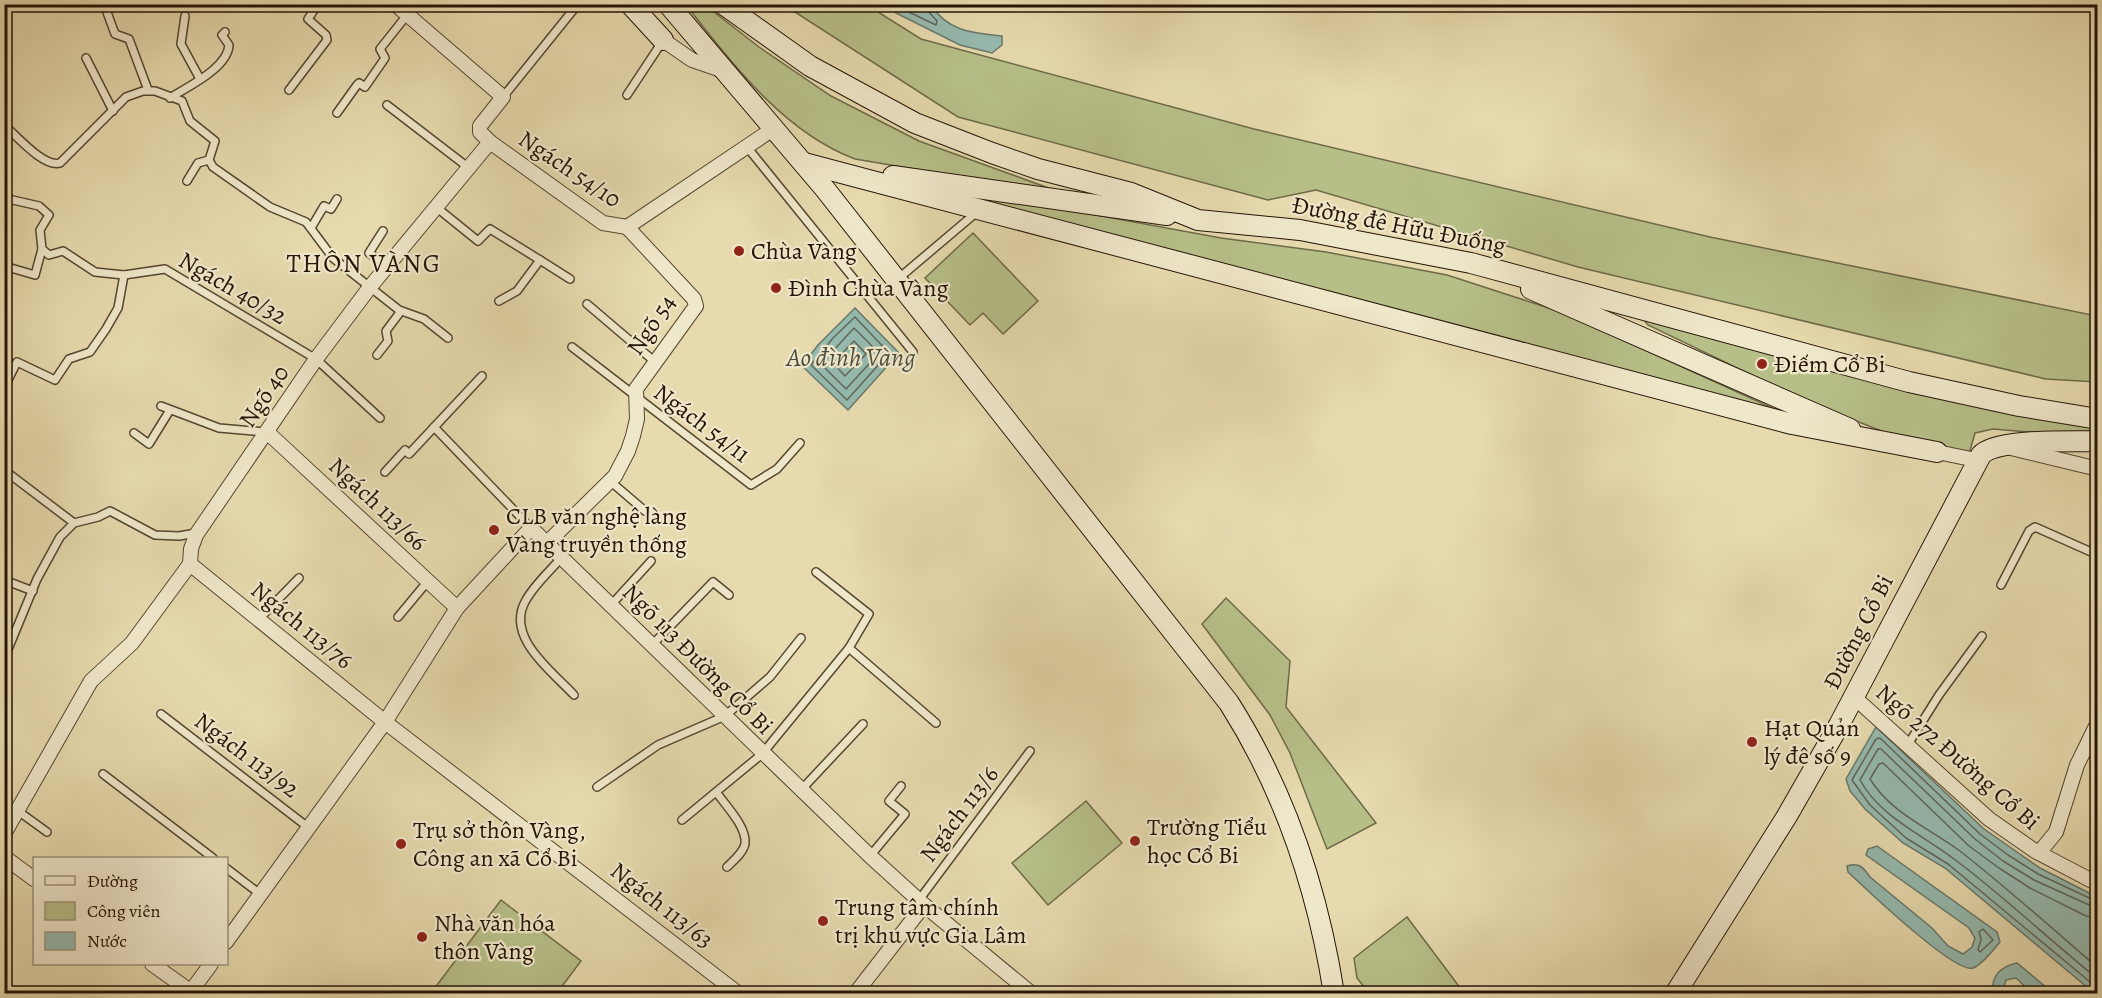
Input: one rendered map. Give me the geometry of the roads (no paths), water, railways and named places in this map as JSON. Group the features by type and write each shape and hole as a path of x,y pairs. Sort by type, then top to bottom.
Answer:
{"main road":[{"path":"630,4 663,40"},
{"path":"668,4 721,70 804,164 897,280 1229,704 1252,739 1283,805 1299,847 1322,930 1334,993"},
{"name":"Đường đê Hữu Đuống","path":"723,4 810,66 915,123 1001,156 1131,193 1198,220 1300,230 1471,263 1909,382 2019,406 2097,419"},
{"path":"804,164 1198,220"},
{"path":"804,164 1792,424 1937,452"},
{"path":"1471,263 1885,443"},
{"path":"1998,445 2097,441"},
{"name":"Đường Cổ Bi","path":"1674,993 1787,816 1854,697 1976,460 1986,450 1998,445"}],"street":[{"path":"395,4 503,97 480,126 480,132 490,142"},
{"path":"663,40 692,60 721,70"},
{"path":"627,227 773,129"},
{"name":"Ngõ 40","path":"4,834 91,681 132,643 190,564 191,549 198,532 316,359 370,287 490,142"},
{"name":"Ngách 54/10","path":"490,142 603,223 627,227"},
{"name":"Ngõ 54","path":"547,543 610,481 623,462 637,419 636,389 654,361 695,309 696,302 627,227"},
{"name":"Ngách 113/66","path":"267,432 458,608"},
{"path":"1998,445 2097,469"},
{"path":"1937,452 1976,460"},
{"path":"228,939 385,722 458,608 531,528"},
{"name":"Ngõ 113 Đường Cổ Bi","path":"531,528 870,856 921,903 1032,993"},
{"name":"Ngách 113/76","path":"190,564 385,722"},
{"name":"Ngõ 272 Đường Cổ Bi","path":"1854,697 1989,819 2038,853 2097,884"},
{"name":"Ngách 113/63","path":"385,722 739,993"},
{"path":"2038,853 2056,832 2076,765 2097,722"},
{"path":"4,857 33,878"},
{"path":"855,993 921,903"},
{"path":"155,965 190,992 210,965"}],"lane":[{"path":"104,4 115,34 129,39 148,90"},
{"path":"289,90 327,40 326,35 308,20 318,4"},
{"path":"503,97 578,4"},
{"path":"337,113 357,85 359,83 365,87 383,62 385,58 380,49 407,15"},
{"path":"185,16 181,44 200,79"},
{"path":"170,98 205,78 228,53 229,43 222,35 225,32"},
{"path":"627,95 663,40"},
{"path":"86,58 113,111"},
{"path":"4,125 44,161 54,165 60,163 132,94 148,90 182,102 190,121 215,141 209,160 213,167 270,207 299,218 311,228 333,258 401,311 424,320 448,339"},
{"path":"387,105 469,168"},
{"path":"747,147 913,352"},
{"path":"187,181 198,163 209,160"},
{"path":"4,198 39,206 49,215 40,230 42,249 35,275 4,266"},
{"path":"311,228 324,206 331,209 337,199"},
{"path":"436,207 478,242 490,229 570,279"},
{"path":"897,280 980,210"},
{"path":"383,231 369,253 388,266"},
{"name":"Ngách 40/32","path":"42,249 49,255 63,251 95,272 124,275 165,269 316,359 380,418"},
{"path":"499,301 517,291 540,261"},
{"path":"4,388 17,362 55,380 69,359 90,352 118,308 124,275"},
{"path":"587,304 654,361"},
{"path":"377,355 388,341 386,331 401,311"},
{"path":"572,347 635,397"},
{"path":"385,472 405,450 409,454 482,376"},
{"name":"Ngách 54/11","path":"635,397 751,485 777,469 800,443"},
{"path":"161,406 219,428 267,432"},
{"path":"134,433 149,444 170,410"},
{"path":"434,427 531,528"},
{"path":"4,470 74,522"},
{"path":"610,481 645,511"},
{"path":"5,657 48,554 74,522 98,517 110,511 154,535 179,536 198,532"},
{"path":"2001,585 2029,531 2035,527 2097,555"},
{"path":"562,557 526,599 522,623 526,644 574,696"},
{"path":"612,604 651,561"},
{"path":"682,820 762,753 849,648 869,614 816,572"},
{"path":"259,619 299,578"},
{"path":"4,580 33,591"},
{"path":"398,616 428,581"},
{"path":"653,644 713,582 729,595"},
{"path":"1907,746 1939,695 1982,636"},
{"path":"597,787 658,745 725,716 770,677 801,638"},
{"path":"849,648 936,723"},
{"name":"Ngách 113/92","path":"160,714 309,828"},
{"path":"801,790 863,724"},
{"name":"Ngách 113/6","path":"921,903 1030,751"},
{"path":"103,774 212,857"},
{"path":"870,856 905,814 889,801 901,786"},
{"path":"717,793 741,827 745,843 727,867"},
{"path":"18,811 47,832"},
{"path":"228,870 261,895"}],"water":[{"path":"880,5 931,5 945,21 954,26 972,32 1002,36 1002,45 992,53 960,45"},
{"name":"Ao đình Vàng","path":"855,308 899,353 848,410 802,366 818,345"},
{"path":"1876,727 1984,829 2040,868 2097,897 2097,993 2094,993 1945,868 1903,843 1865,809 1850,791 1846,779"},
{"path":"1877,846 1997,932 2000,942 1984,960 1973,968 1963,966 1948,958 1890,911 1848,872 1847,866 1860,866 1870,877 1932,928 1948,946 1963,954 1972,947 1975,938 1969,928 1866,855 1868,849"},
{"path":"2017,963 2053,993 2032,993 2016,978 2006,980 2002,993 1992,993 1998,973"}],"place":[{"name":"Chùa Vàng","path":"739,251"},
{"name":"Đình Chùa Vàng","path":"776,288"},
{"name":"Điếm Cổ Bi","path":"1762,364"},
{"name":"CLB văn nghệ làng Vàng truyền thống","path":"494,530"},
{"name":"Hạt Quản lý đê số 9","path":"1752,742"},
{"name":"Trường Tiểu học Cổ Bi","path":"1135,841"},
{"name":"Trụ sở thôn Vàng, Công an xã Cổ Bi","path":"401,844"},
{"name":"Trung tâm chính trị khu vực Gia Lâm","path":"823,921"},
{"name":"Nhà văn hóa thôn Vàng","path":"422,937"}],"district":[{"name":"THÔN VÀNG","path":"364,263"}]}
